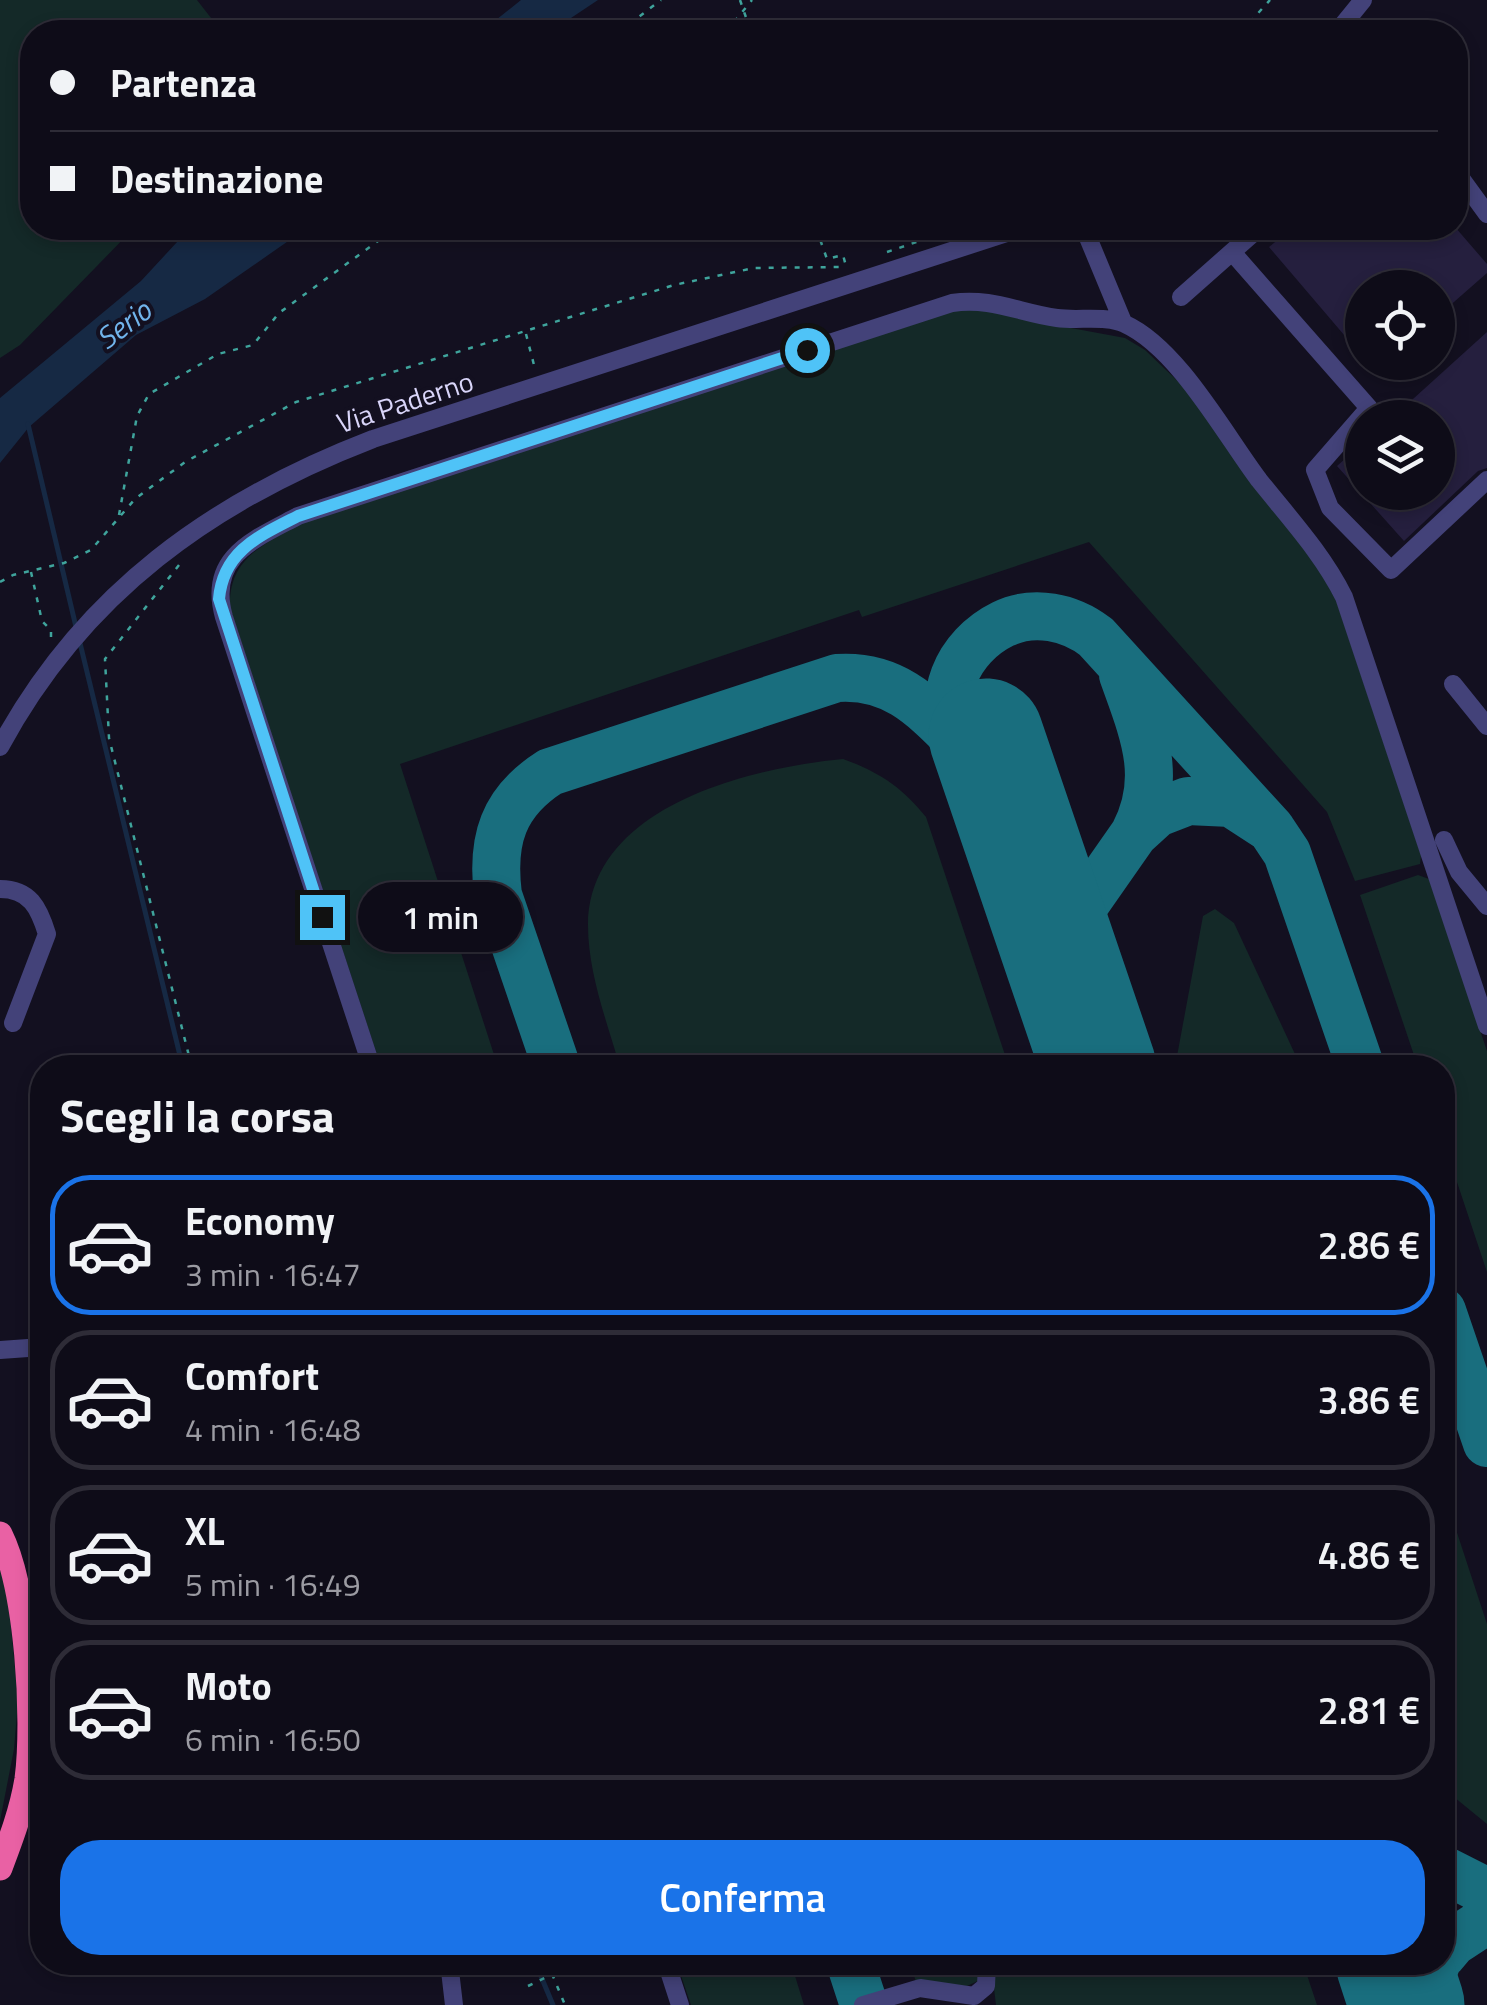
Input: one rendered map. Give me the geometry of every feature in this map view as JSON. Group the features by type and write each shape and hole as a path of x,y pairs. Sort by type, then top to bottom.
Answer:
{"highway":[{"path":"0,1534 20,1598 28,1716 27,1778 16,1828 0,1868"}],"street":[{"path":"1468,188 1487,214"},
{"name":"Via Paderno","path":"0,747 52,662 89,617 170,546 302,466 372,439 983,240"},
{"path":"1089,240 1124,322 1170,362 1218,418 1257,477 1333,575 1353,624 1487,1026"},
{"path":"1181,297 1246,240"},
{"path":"1232,252 1369,408 1315,470 1330,508 1391,570 1487,480"},
{"path":"368,1055 219,599 220,580 239,550 298,516 952,303 990,301 1057,318 1124,322"},
{"path":"1453,684 1487,726"},
{"path":"1444,840 1459,872 1487,906"},
{"path":"0,889 18,889 32,900 47,934 13,1023"},
{"path":"0,1350 30,1347"},
{"path":"451,1975 454,2005"},
{"path":"670,1975 680,2005"},
{"path":"863,2005 920,1988 974,1996 986,1986 986,1975"}],"path":[{"path":"635,20 661,0"},
{"path":"736,20 752,0"},
{"path":"1252,20 1270,0"},
{"path":"118,517 137,416 149,394 218,354 253,345 278,313 379,240"},
{"path":"0,582 33,569 64,563 103,540 135,499 185,462 296,402 674,285 754,268 822,270 846,266 843,254 827,259 820,240"},
{"path":"883,253 922,240"},
{"path":"526,332 540,387"},
{"path":"181,559 176,573 106,660 109,738 189,1055"},
{"path":"33,569 42,621 51,630 51,639 42,652 52,662"},
{"path":"528,1986 550,1975"},
{"path":"552,1975 565,2005"}],"green space":[{"path":"0,0 197,0 213,20 20,20 20,240 122,240 20,345 0,358"},
{"path":"991,308 1044,323 1125,338 1145,350 1187,390 1329,579 1421,855 1420,864 1355,881 1327,812 1089,542 862,617 859,610 400,764 494,1055 377,1055 230,608 231,591 242,565 262,546 302,523 954,310"},
{"path":"843,759 868,769 908,797 926,817 1005,1055 616,1055 595,979 588,925 595,884 615,850 645,823 681,801 722,784"},
{"path":"1418,875 1429,879 1487,1051 1487,1272 1455,1176 1455,1055 1414,1055 1360,895"},
{"path":"1215,909 1234,923 1295,1055 1177,1055 1203,916"},
{"path":"1455,1527 1487,1624 1487,1824 1455,1798"},
{"path":"0,1561 6,1573 18,1702 14,1749 0,1821"},
{"path":"681,1975 795,1975 804,2005 691,2005"},
{"path":"914,1975 980,1975 980,1980 967,1986 916,1982"},
{"path":"992,1975 1307,1975 1317,2005 996,2005"}],"water":[{"path":"521,0 598,0 568,20 496,20"},
{"name":"Serio","path":"179,240 290,240 205,299 136,335 29,427 0,463 0,398 141,281"}],"building":[{"path":"1277,240 1466,240 1487,264 1487,273 1455,301 1455,270 1345,270 1345,336 1269,247"},
{"path":"1487,332 1487,468 1478,471 1455,493 1455,400 1412,400 1434,380 1455,380 1455,361"},
{"path":"1345,459 1345,475 1337,466"},
{"path":"1376,510 1437,510 1404,541"}],"waterway":[{"path":"28,424 76,627"},
{"path":"80,643 180,1055"},
{"path":"540,1975 553,2005"}],"taxiway":[{"path":"1045,941 1003,806 988,776 962,746 949,711 954,676 962,660 973,646 1003,624 1027,617 1051,617 1075,624 1096,637 1271,829"},
{"path":"1123,675 1143,735 1149,774 1148,793 1134,834"},
{"path":"553,1055 498,895 496,875 504,824 521,796 534,784 550,772 837,678 857,678 892,687 921,706 962,745"},
{"path":"1071,983 1073,932 1083,907 1134,834 1157,813 1188,801 1231,803 1271,829 1287,853 1357,1055"},
{"path":"1455,1349 1487,1443"},
{"path":"1455,1876 1487,1892"},
{"path":"1455,1941 1487,1920"},
{"path":"854,1975 864,2005"},
{"path":"1421,2005 1430,1975"}],"runway":[{"path":"986,736 1095,1055"},
{"path":"1397,1975 1407,2005"}],"route":[{"path":"322,917 219,599 220,580 239,550 298,516 807,350"}]}
